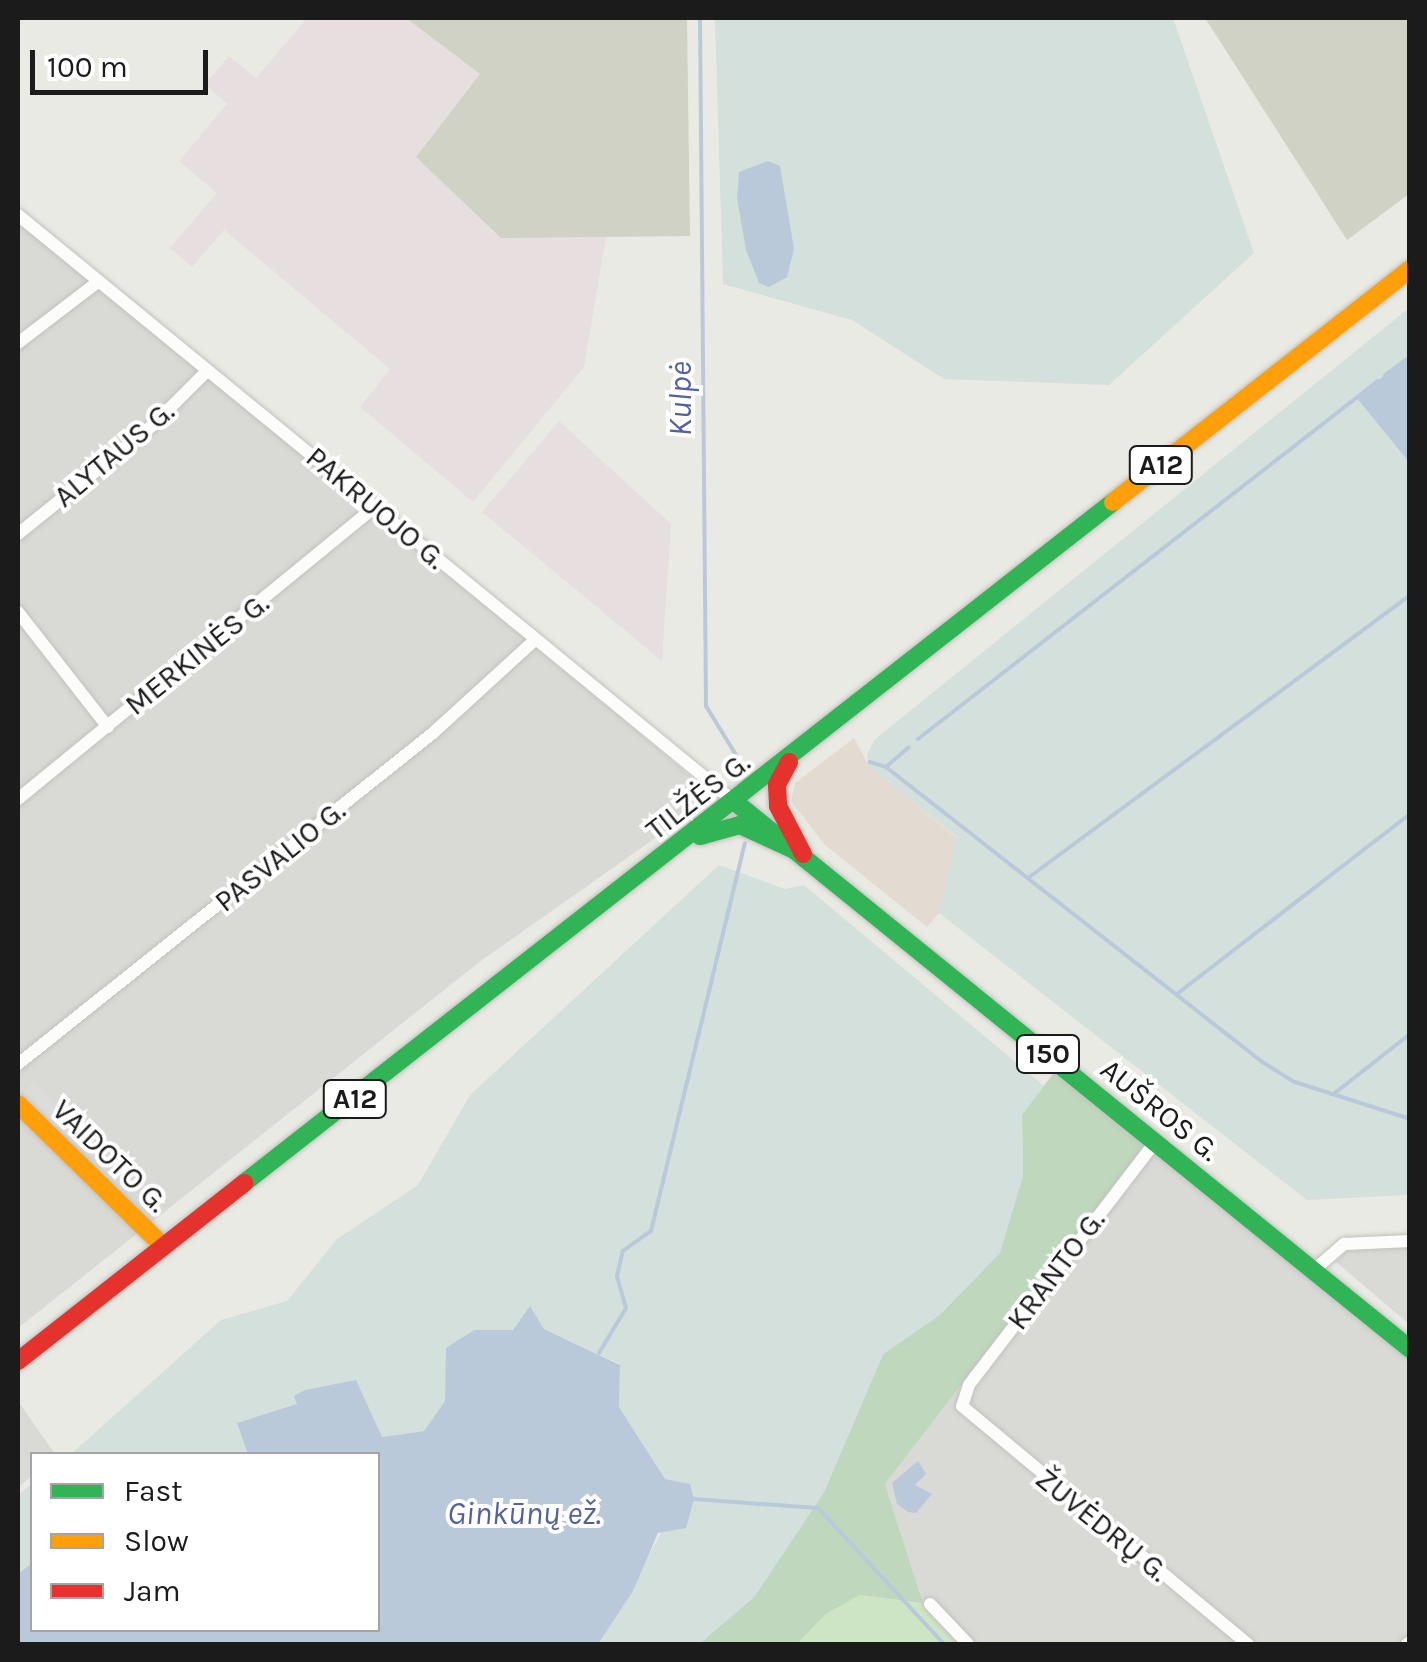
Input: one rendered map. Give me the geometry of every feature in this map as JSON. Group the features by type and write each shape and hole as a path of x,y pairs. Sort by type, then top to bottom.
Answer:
{"main road":[{"name":"TILŽĖS G.","path":"18,1362 689,840 1410,269"},
{"path":"791,758 777,786 778,806 803,854"},
{"name":"AUŠROS G.","path":"735,802 1410,1348"},
{"path":"689,840 740,825 803,854"},
{"name":"VAIDOTO G.","path":"18,1104 164,1247"}],"street":[{"name":"PAKRUOJO G.","path":"18,215 735,802"},
{"path":"18,343 99,281"},
{"name":"ALYTAUS G.","path":"18,534 153,425 207,370"},
{"name":"MERKINĖS G.","path":"18,799 375,507"},
{"path":"18,612 108,726"},
{"name":"PASVALIO G.","path":"18,1064 433,733 535,640"},
{"name":"KRANTO G.","path":"962,1402 1156,1141"},
{"path":"1314,1270 1344,1244 1410,1241"},
{"name":"ŽUVĖDRŲ G.","path":"962,1402 970,1418 1248,1644"},
{"path":"930,1604 968,1644"}],"shaded area":[{"path":"307,18 406,18 481,74 501,238 606,237 584,367 473,502 360,407 390,369 224,230 192,267 170,248 217,193 179,161 227,104 205,84 229,56 256,78"},
{"path":"406,18 687,18 690,236 501,238 416,157 480,74"},
{"path":"715,18 1173,18 1254,253 1109,385 944,379 852,320 723,284","holes":["737,181 759,283 746,250"]},
{"path":"1205,18 1409,18 1409,194 1347,240"},
{"path":"18,221 618,715 696,781 700,794 695,810 482,960 18,1328"},
{"path":"1409,308 1409,1195 1307,1200 939,913 957,837 868,766 867,755 874,740"},
{"path":"559,421 671,524 662,661 482,512"},
{"path":"854,738 869,766 957,838 939,913 927,927 825,845 791,801 795,783"},
{"path":"719,865 785,889 804,885 1044,1086 1022,1115 1023,1176 1000,1253 941,1314 883,1354 824,1492 754,1597 699,1644 598,1644 689,1484 665,1479 619,1407 620,1364 544,1329 530,1307 513,1330 474,1330 447,1348 445,1401 424,1431 382,1437 298,1404 238,1423 247,1452 73,1452 221,1320 287,1301 337,1239 418,1185 470,1095"},
{"path":"34,1082 74,1122 61,1147 18,1099"},
{"path":"1148,1142 1409,1358 1409,1644 961,1644 923,1603 885,1484"},
{"path":"1384,1246 1409,1248 1409,1324 1335,1261 1347,1251"},
{"path":"18,1401 54,1452 30,1452 30,1478 18,1487"},
{"path":"30,1486 30,1565 18,1574 18,1495"}],"green space":[{"path":"1056,1070 1148,1142 885,1484 923,1603 860,1595 826,1614 797,1644 699,1644 754,1597 824,1492 883,1354 941,1314 1023,1177 1022,1114"},
{"path":"860,1595 923,1603 961,1644 797,1644 826,1614"}],"water":[{"path":"768,161 780,166 794,249 787,277 769,287 759,283 746,250 737,198 739,172"},
{"path":"1409,357 1409,462 1356,397"},
{"name":"Ginkūnų ež.","path":"530,1306 544,1329 620,1365 619,1407 665,1479 690,1484 694,1499 686,1528 658,1533 633,1591 598,1644 18,1644 18,1574 30,1565 30,1632 380,1632 380,1452 247,1452 237,1423 297,1404 294,1396 305,1390 356,1380 382,1437 424,1431 445,1401 446,1348 474,1330 513,1330"},
{"path":"918,1461 926,1474 915,1485 932,1494 916,1513 897,1504 892,1483"}],"waterway":[{"name":"Kulpė","path":"700,18 706,706 744,768"},
{"path":"1385,375 1410,357"},
{"path":"918,739 1378,381"},
{"path":"1028,878 1410,595"},
{"path":"870,762 886,767 909,747"},
{"path":"886,767 1264,1063 1295,1082 1410,1119"},
{"path":"1177,994 1410,814"},
{"name":"Kulpė","path":"599,1353 626,1308 617,1276 623,1251 651,1231 745,843"},
{"path":"1335,1093 1410,1034"},
{"path":"694,1499 818,1508 944,1644"}],"traffic: fast":[{"path":"244,1183 1113,502"},
{"path":"735,802 1410,1349"},
{"path":"700,836 740,825 803,854"}],"traffic: slow":[{"path":"1113,502 1410,269"},
{"path":"18,1104 164,1247"}],"traffic: jam":[{"path":"789,762 777,785 778,806 803,854"},
{"path":"18,1361 244,1183"}]}
